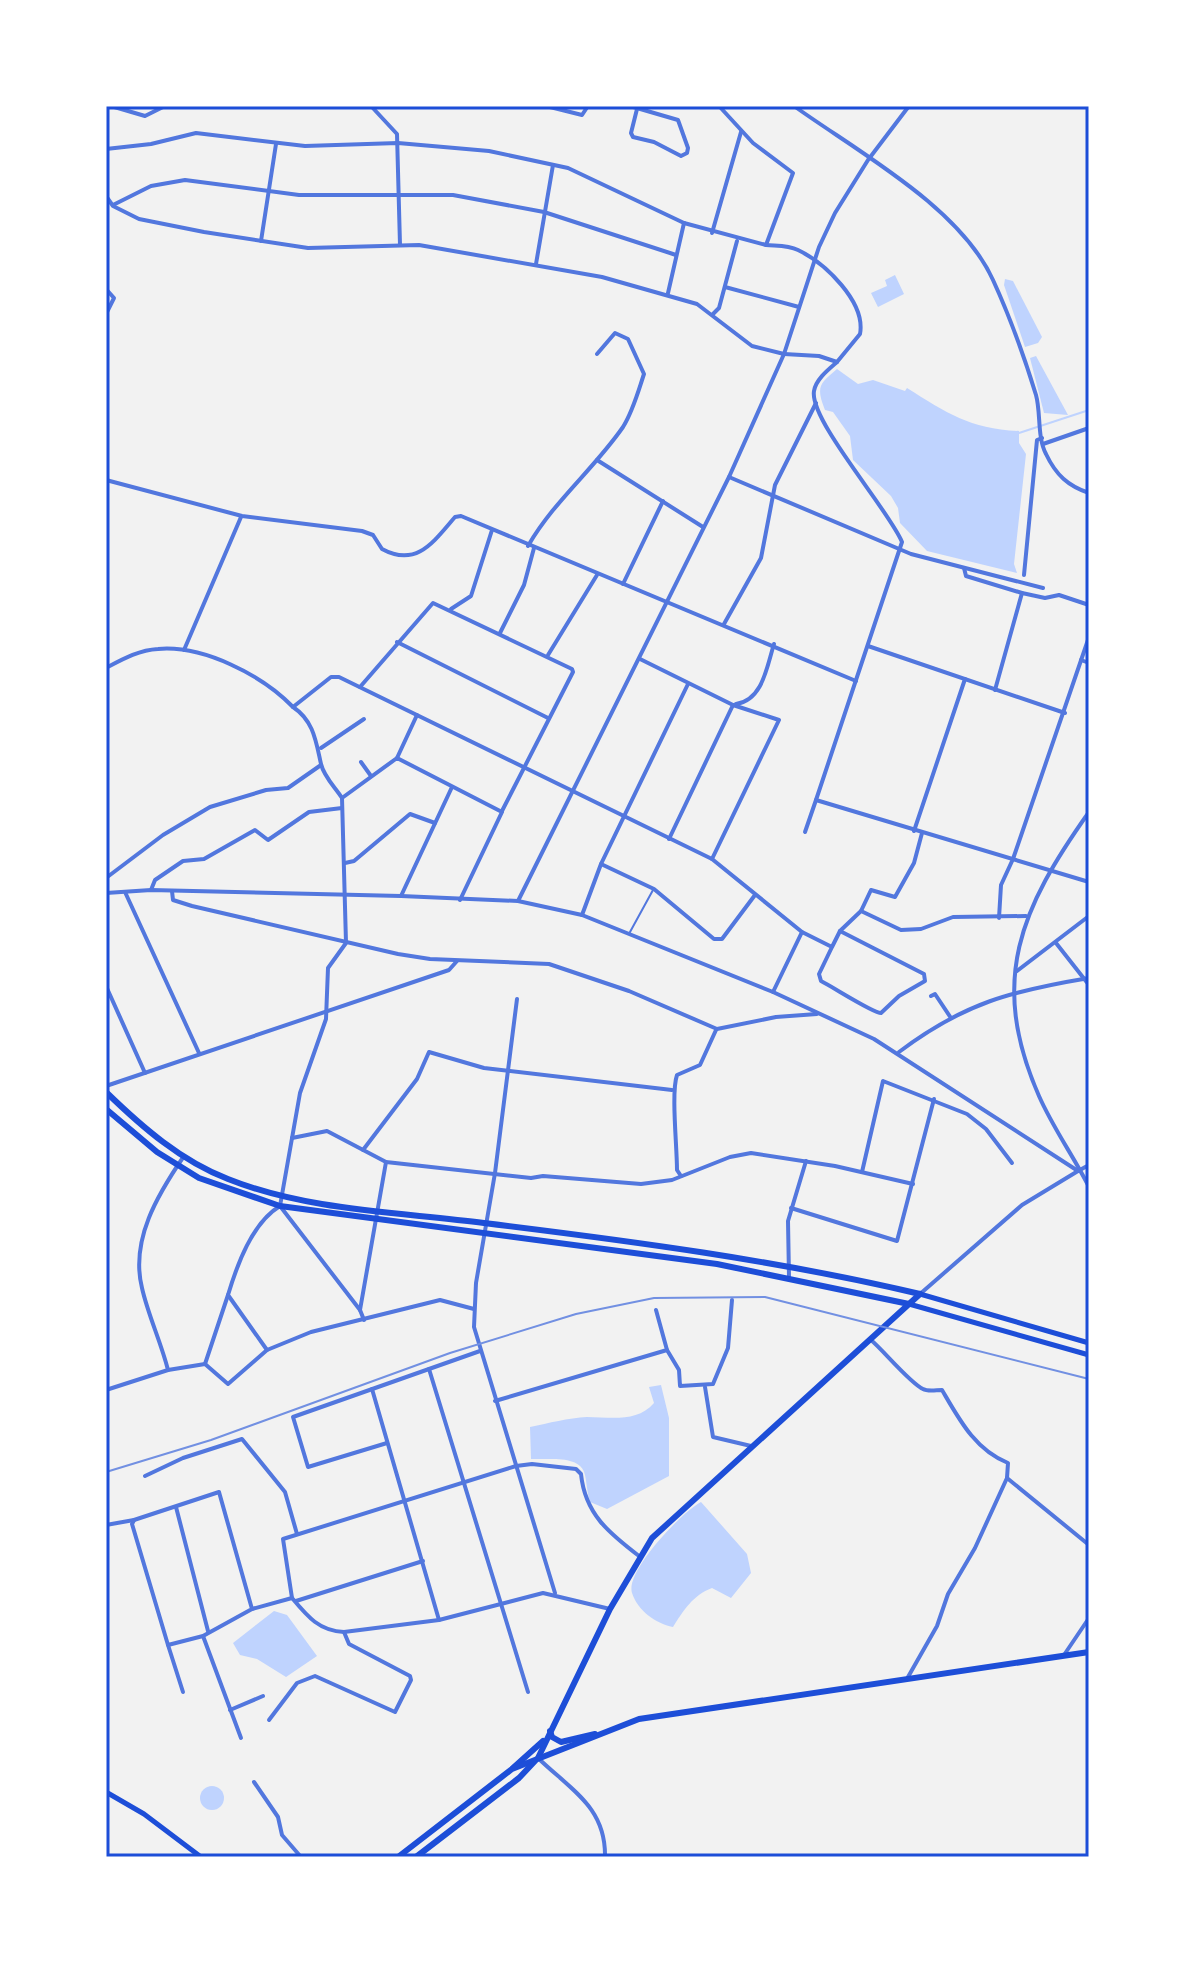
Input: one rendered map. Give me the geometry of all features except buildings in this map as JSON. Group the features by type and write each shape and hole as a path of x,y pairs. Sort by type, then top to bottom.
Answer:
{"main road":[{"path":"106,1092 152,1134 184,1156 228,1179 281,1196 790,1265 920,1294 1089,1343"},
{"path":"106,1109 177,1166 223,1189 280,1206 789,1277 909,1304 1089,1355"},
{"path":"416,1857 519,1778 538,1758 610,1609 639,1556 665,1524 920,1294"},
{"path":"549,1733 561,1742 670,1712 1089,1652"},
{"path":"398,1857 512,1769 549,1733"},
{"path":"512,1769 598,1733"},
{"path":"106,1792 144,1814 201,1857"}],"street":[{"path":"111,106 145,116 165,106"},
{"path":"371,106 397,134 400,245"},
{"path":"546,106 561,107 582,115 588,106"},
{"path":"630,106 678,120 687,153 681,156 654,142 633,137 631,133 637,109"},
{"path":"719,106 741,131 793,173 766,245"},
{"path":"794,106 945,215 971,242 992,278 1036,397 1045,453 1067,485 1089,493"},
{"path":"518,901 729,477 784,354 815,260 835,213 868,160 909,106"},
{"path":"712,233 741,131"},
{"path":"106,149 151,144 196,133 276,144 398,143 489,151 568,168 684,223 737,240 796,249 815,260 855,302 860,334 819,381 814,392 816,403 854,470 898,532 902,550 805,832"},
{"path":"261,241 276,144"},
{"path":"536,264 553,165"},
{"path":"113,206 151,186 185,180 299,195 453,195 544,212 676,255"},
{"path":"106,196 113,206 139,219 261,241 308,248 400,245 456,250 668,293 713,314 752,346 784,354 819,356 837,362"},
{"path":"668,293 684,223"},
{"path":"713,314 719,308 737,240"},
{"path":"725,287 799,307"},
{"path":"106,289 114,298 106,314"},
{"path":"500,633 524,585 531,547 573,484 597,460 625,424 644,374 622,333 615,333 597,354"},
{"path":"724,624 761,558 775,485 816,403"},
{"path":"1024,575 1037,440 1089,428"},
{"path":"597,460 703,527"},
{"path":"729,477 902,550 1043,588"},
{"path":"106,480 242,516 362,531 373,535 382,549 410,557 425,551 455,517 774,644 856,681"},
{"path":"623,584 663,501"},
{"path":"184,650 242,516"},
{"path":"451,609 471,596 492,530"},
{"path":"964,568 966,576 1022,593 1045,598 1059,595 1089,605"},
{"path":"548,656 597,575"},
{"path":"995,690 1022,593"},
{"path":"360,687 427,606 433,603 548,656 573,672 460,900"},
{"path":"999,918 1001,885 1057,737 1089,637"},
{"path":"397,642 548,718"},
{"path":"733,705 747,702 758,690 774,644"},
{"path":"868,646 1065,713"},
{"path":"106,668 135,653 159,649 184,650 260,680 302,713 321,748 321,765 342,798 346,943 328,968 327,1011 300,1093 280,1206 360,1310 364,1320"},
{"path":"640,659 733,705 779,720 712,859"},
{"path":"1081,660 1089,663"},
{"path":"293,707 331,677 360,687 712,859 802,932 832,947"},
{"path":"914,831 965,679"},
{"path":"582,915 601,864 688,684"},
{"path":"669,839 733,705"},
{"path":"342,798 397,758 417,715"},
{"path":"321,748 364,719"},
{"path":"397,758 502,812"},
{"path":"361,762 371,776"},
{"path":"106,878 145,852 163,835 210,807 266,790 288,788 321,765"},
{"path":"401,896 452,787"},
{"path":"816,800 1089,882"},
{"path":"151,890 155,880 183,861 204,859 255,830 268,840 309,812 342,808"},
{"path":"1089,812 1048,870 1026,916 1015,991 1027,1065 1078,1171 1089,1187"},
{"path":"345,863 354,861 410,814 435,823"},
{"path":"840,931 924,974 925,981 899,996 881,1013 874,1013 854,997 821,981 819,974 840,931 861,911 871,890 895,897 914,863 922,833"},
{"path":"601,864 654,889 714,939 722,939 755,895"},
{"path":"106,893 151,890 518,901 582,915 773,992 899,1052 1002,1124 1078,1171"},
{"path":"172,891 173,900 398,954 457,961 549,964 629,991 717,1029 776,1017 817,1014"},
{"path":"125,892 199,1053"},
{"path":"861,911 901,930 921,929 953,917 1026,916"},
{"path":"1017,971 1089,916"},
{"path":"773,992 802,932"},
{"path":"1056,943 1089,985"},
{"path":"106,1086 449,970 457,961"},
{"path":"899,1052 981,1002 1015,991 1086,978"},
{"path":"106,986 145,1073"},
{"path":"931,996 935,994 951,1018"},
{"path":"517,999 474,1327 555,1593"},
{"path":"681,1176 677,1170 678,1120 672,1090 677,1075 700,1065 717,1029"},
{"path":"363,1150 417,1079 429,1052 507,1070 672,1090"},
{"path":"862,1172 883,1081 934,1099 977,1121 1012,1163"},
{"path":"791,1208 893,1242 900,1236 934,1099"},
{"path":"292,1138 327,1131 386,1162 641,1184 681,1176 730,1157 751,1153 806,1161 913,1184"},
{"path":"168,1370 142,1292 140,1257 144,1228 184,1156"},
{"path":"789,1277 791,1208 806,1161"},
{"path":"360,1310 386,1162"},
{"path":"920,1294 1022,1205 1089,1165"},
{"path":"205,1364 245,1251 268,1213 280,1206"},
{"path":"228,1295 267,1350"},
{"path":"205,1364 228,1384 267,1350 311,1332 440,1300 474,1309"},
{"path":"656,1310 667,1350 679,1370 680,1386 705,1387 717,1379 728,1348 732,1300"},
{"path":"871,1340 898,1364 911,1381 926,1391 942,1390 960,1425 997,1458 1008,1463 1007,1478 975,1548 948,1594 937,1626 908,1677"},
{"path":"495,1401 667,1350"},
{"path":"387,1443 308,1467 293,1417 480,1351"},
{"path":"106,1390 168,1370 205,1364"},
{"path":"429,1369 528,1692"},
{"path":"705,1387 713,1437 751,1446"},
{"path":"372,1389 439,1620"},
{"path":"145,1476 183,1458 242,1439 285,1492 297,1534"},
{"path":"610,1609 555,1593 439,1620 344,1632 330,1631 318,1625 293,1600 282,1543 297,1534 516,1466 532,1464 576,1469 581,1474 582,1487 598,1521 639,1556"},
{"path":"1007,1478 1089,1545"},
{"path":"106,1525 134,1520 219,1492 252,1609"},
{"path":"176,1507 208,1631"},
{"path":"134,1520 134,1534 183,1692"},
{"path":"168,1645 203,1636 252,1609 293,1600 423,1561"},
{"path":"1064,1656 1089,1618"},
{"path":"269,1720 297,1683 315,1676 395,1712 411,1680 410,1676 349,1644 344,1632"},
{"path":"203,1636 241,1738"},
{"path":"230,1710 263,1696"},
{"path":"538,1758 593,1810 603,1827 605,1857"},
{"path":"254,1782 278,1817 282,1835 301,1857"}],"lane":[{"path":"630,932 654,889"}],"water":[{"path":"895,275 904,294 878,307 871,293 887,286 885,280"},
{"path":"1005,279 1013,281 1042,337 1038,343 1025,347 1004,285"},
{"path":"1036,356 1068,415 1044,413 1030,358"},
{"path":"837,369 858,384 873,380 905,391 907,388 947,412 973,423 1019,431 1019,443 1026,454 1014,564 1017,573 927,551 900,523 898,508 891,496 853,460 850,436 833,412 825,410 821,386"},
{"path":"661,1385 669,1418 669,1476 607,1509 590,1502 585,1475 577,1464 531,1459 530,1427 573,1418 623,1418 640,1414 654,1403 649,1387"},
{"path":"701,1502 747,1554 751,1573 731,1598 712,1588 699,1595 673,1627 660,1623 643,1611 632,1593 632,1583 657,1543"},
{"path":"274,1611 287,1615 317,1656 286,1677 257,1659 240,1655 233,1643"},
{"path":"212,1786 223,1793 224,1798 217,1809 212,1810 201,1803 200,1798 207,1787"}],"waterway":[{"path":"1019,433 1089,410"}],"railway":[{"path":"106,1472 211,1440 450,1353 576,1314 654,1298 765,1297 1089,1379"}]}
